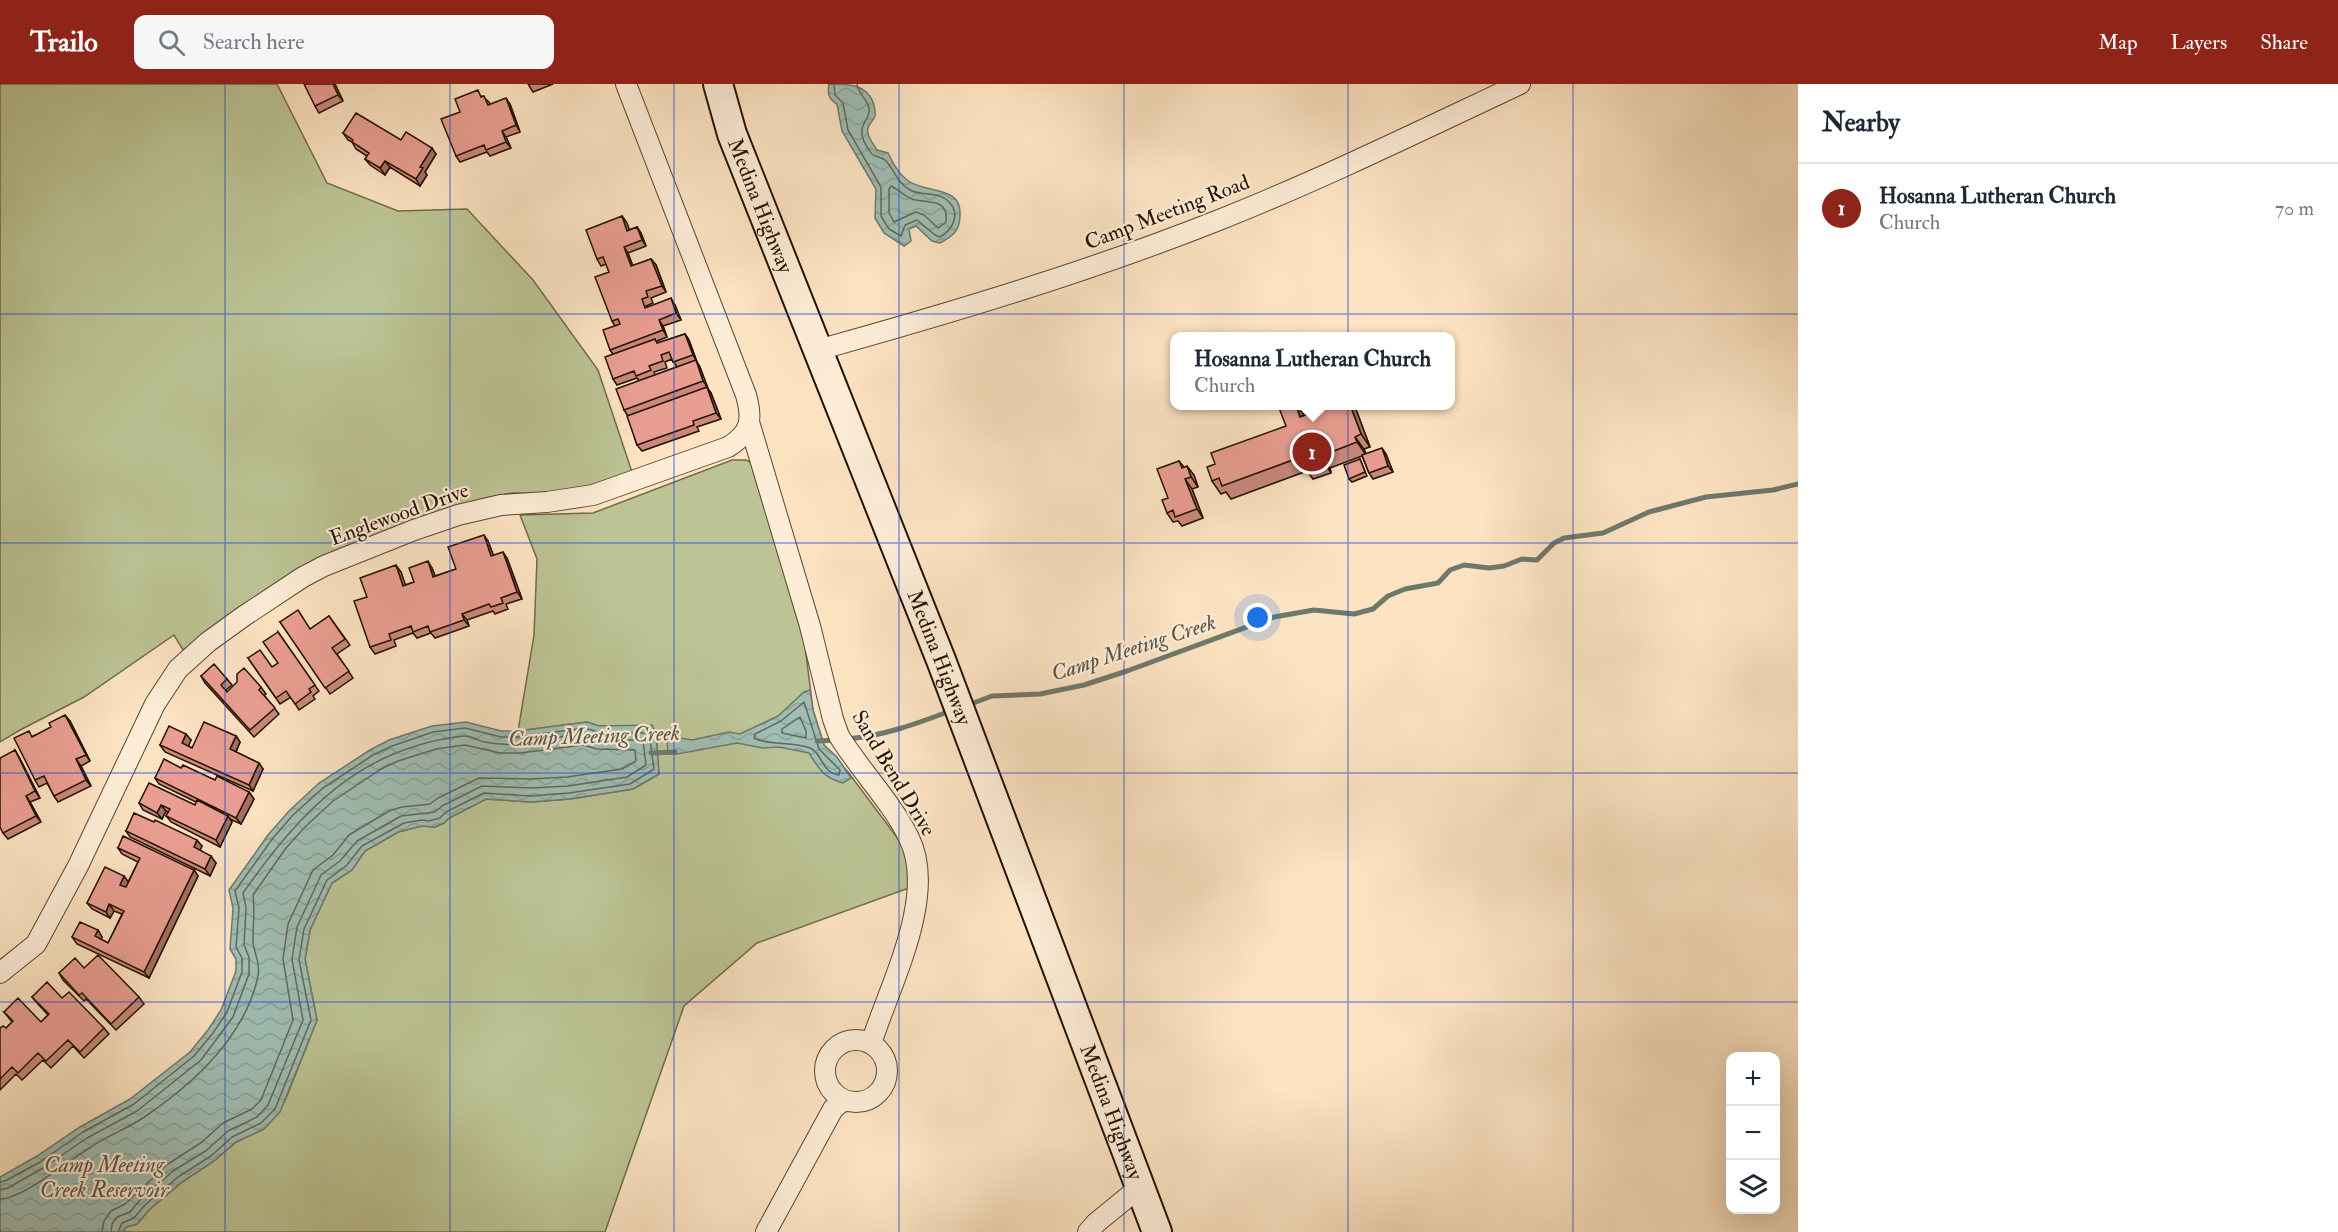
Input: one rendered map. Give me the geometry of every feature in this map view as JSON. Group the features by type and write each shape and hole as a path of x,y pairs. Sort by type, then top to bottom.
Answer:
{"main road":[{"name":"Medina Highway","path":"718,84 732,134 941,660 1157,1232"}],"street":[{"path":"626,84 746,395 751,412 749,422"},
{"name":"Camp Meeting Road","path":"818,350 1023,291 1217,221 1325,176 1520,84"},
{"name":"Sand Bend Drive","path":"749,422 813,637 839,736 910,838 919,877 914,911 903,952 871,1044"},
{"name":"Englewood Drive","path":"0,973 36,944 78,866 155,705 178,669 208,642 303,577 378,544 458,515 490,508 593,495 728,447 741,439 749,422"},
{"path":"851,1040 862,1040 879,1050 885,1059 886,1080 874,1097 854,1102 844,1100 828,1087 824,1077 827,1057 833,1048 851,1040"},
{"path":"766,1232 833,1109 844,1100"},
{"path":"1088,1232 1140,1187"}],"green space":[{"path":"0,84 277,84 327,183 398,211 467,209 533,280 598,370 632,472 566,494 512,493 481,499 334,551 298,570 183,650 174,635 84,697 0,742"},
{"path":"732,460 746,460 754,464 803,630 813,710 824,745 848,772 905,848 908,858 909,888 757,943 684,1006 605,1232 123,1232 126,1227 137,1224 149,1210 182,1182 214,1161 236,1142 264,1129 285,1101 317,1020 305,959 310,930 332,883 352,870 365,851 398,832 422,826 435,827 486,799 531,802 570,799 633,789 659,774 656,733 652,726 599,726 587,722 518,731 534,635 537,559 520,515 593,513"}],"water":[{"path":"829,84 855,86 866,92 873,102 875,112 868,133 877,150 888,153 898,171 907,180 955,198 959,205 960,221 952,235 940,243 932,241 916,226 909,229 911,241 904,246 884,233 875,218 876,189 842,131 837,104 830,98"},
{"path":"810,690 813,710 824,745 837,757 851,778 843,783 823,772 809,753 779,747 763,748 737,743 668,754 667,736 692,740 729,732 740,734 778,716 804,692"},
{"name":"Camp Meeting Creek Reservoir","path":"466,722 501,731 587,722 599,726 652,725 656,733 659,774 633,789 570,799 531,802 486,799 435,827 422,826 398,832 365,851 352,870 332,883 310,930 305,959 317,1020 280,1112 264,1129 236,1142 214,1161 182,1182 149,1210 137,1224 126,1227 123,1232 0,1232 0,1177 130,1099 190,1052 208,1030 221,1010 236,971 236,959 230,949 233,908 229,890 268,835 289,811 319,783 389,740 432,726"}],"building":[{"path":"304,84 333,84 338,95 315,106"},
{"path":"478,90 488,105 506,98 516,125 502,131 506,142 486,150 484,145 456,156 441,119 460,112 455,99"},
{"path":"356,113 401,140 406,132 432,148 420,167 423,168 416,179 385,161 380,168 365,159 369,153 343,133"},
{"path":"622,216 627,231 637,227 642,240 624,247 631,266 651,259 662,286 646,291 648,297 642,299 645,308 671,298 676,313 659,320 663,330 610,350 603,330 620,324 618,319 612,321 595,277 609,272 603,257 597,259 586,230"},
{"path":"685,334 693,355 673,362 669,352 661,355 663,361 649,366 651,370 636,376 634,371 613,379 605,357 655,339 657,343"},
{"path":"696,360 703,381 624,410 616,389"},
{"path":"707,387 716,413 693,421 694,425 637,445 627,416"},
{"path":"1280,410 1298,410 1300,417 1308,414 1307,410 1352,410 1361,434 1355,437 1357,442 1321,456 1323,460 1304,467 1301,457 1222,486 1219,478 1212,481 1207,467 1215,464 1211,453 1286,426"},
{"path":"1382,448 1388,466 1369,473 1362,455"},
{"path":"1360,459 1365,472 1349,479 1344,465"},
{"path":"1179,461 1182,468 1187,466 1191,477 1185,479 1197,509 1175,517 1173,510 1167,513 1162,500 1168,498 1157,469"},
{"path":"484,535 491,556 503,552 517,592 501,598 503,603 491,607 489,604 462,614 464,620 430,632 428,626 413,632 411,626 389,634 391,640 370,647 354,601 367,597 360,578 396,565 403,586 414,582 409,568 428,561 433,577 456,569 448,547"},
{"path":"298,610 310,629 329,616 345,639 332,648 349,671 325,688 280,622"},
{"path":"278,632 315,685 309,689 311,692 295,704 286,691 276,698 248,658 260,650 272,667 278,663 263,642"},
{"path":"214,664 227,679 221,685 227,692 237,682 237,674 244,668 275,708 250,730 201,676"},
{"path":"65,715 86,755 76,759 86,780 54,796 44,776 35,780 14,738 29,731 32,737 51,727 49,723"},
{"path":"204,722 236,736 230,749 259,763 249,785 160,745 169,726 186,734 182,743 192,748"},
{"path":"15,750 35,791 26,796 36,816 3,833 0,827 0,758"},
{"path":"164,759 181,768 183,765 215,780 217,776 249,792 236,818 155,778"},
{"path":"149,783 195,805 197,800 228,816 216,840 166,816 170,809 161,805 157,813 139,803"},
{"path":"134,813 154,822 155,820 197,840 194,847 211,856 205,869 126,831"},
{"path":"123,836 194,870 144,972 72,937 80,922 98,930 95,936 108,943 124,911 109,904 106,912 87,903 105,867 124,876 120,885 126,887 140,858 118,848"},
{"path":"98,955 139,997 111,1024 82,993 79,995 59,973 75,958 84,968"},
{"path":"47,982 62,998 69,992 104,1028 80,1052 68,1040 46,1061 38,1053 18,1073 12,1067 0,1079 0,1028 3,1026 6,1028 13,1021 4,1012 18,998 41,1022 49,1014 32,997"}],"waterway":[{"name":"Camp Meeting Creek","path":"968,705 992,696 1040,694 1084,685 1274,617 1314,610 1354,614 1373,609 1388,596 1405,589 1438,583 1450,570 1464,565 1489,568 1504,566 1522,559 1537,560 1554,543 1564,538 1603,533 1649,512 1706,497 1773,490 1798,484"},
{"name":"Camp Meeting Creek","path":"847,739 912,725 950,711"},
{"name":"Camp Meeting Creek","path":"817,741 837,740"},
{"name":"Camp Meeting Creek","path":"651,753 675,752"}],"place":[{"name":"Hosanna Lutheran Church","path":"1312,452"}]}
